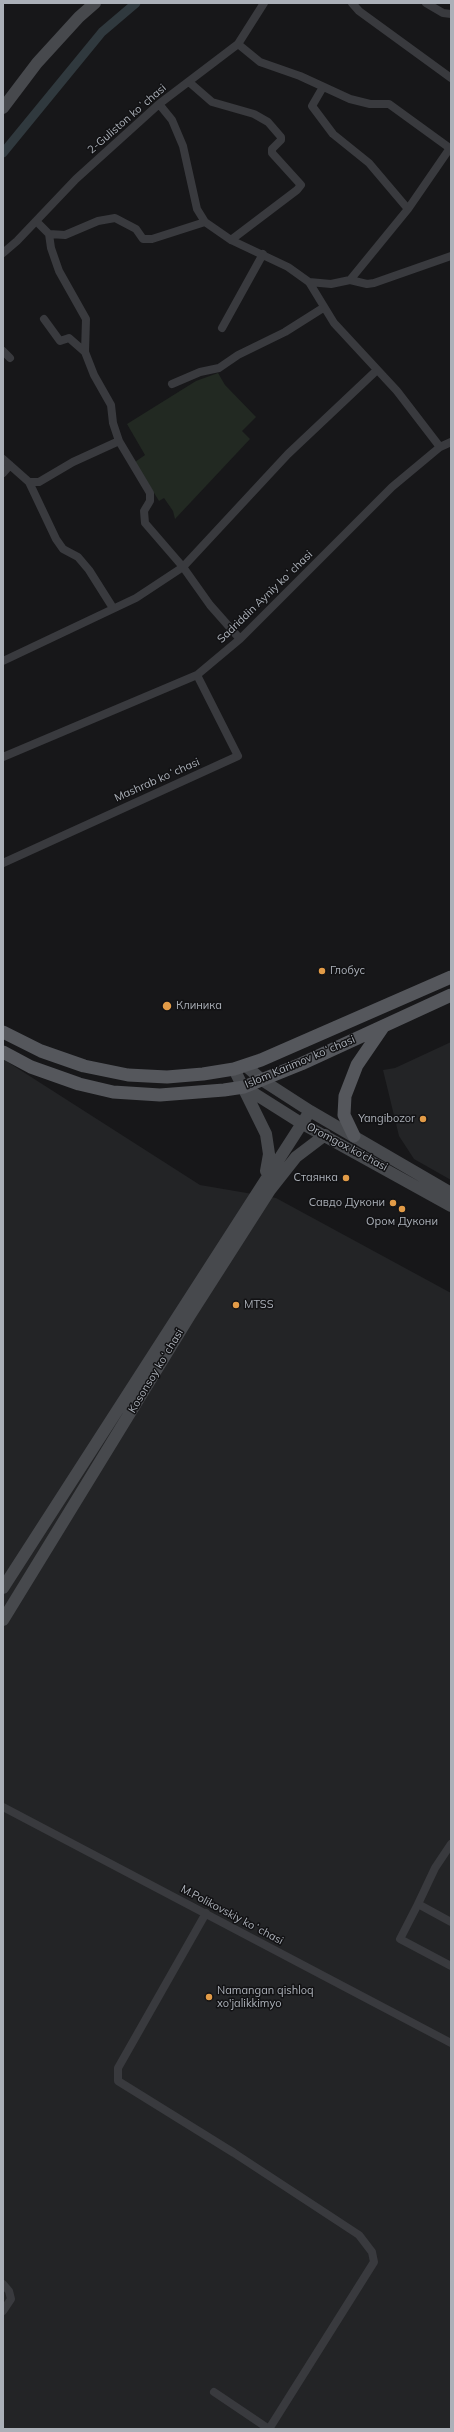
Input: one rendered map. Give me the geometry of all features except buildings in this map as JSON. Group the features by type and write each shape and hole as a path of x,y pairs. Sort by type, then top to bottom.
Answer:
{"main road":[{"name":"Islom Karimov koʻchasi","path":"3,1032 41,1052 84,1066 128,1075 167,1077 203,1074 240,1067 451,977"},
{"name":"Islom Karimov koʻchasi","path":"3,1052 31,1067 72,1082 112,1092 160,1095 244,1087 346,1044 386,1024 451,995"},
{"path":"354,1136 344,1115 345,1096 360,1060 386,1024"}],"street":[{"path":"3,108 37,63 79,17 95,3"},
{"name":"2-Guliston koʻchasi","path":"3,252 36,221 80,175 159,104 238,44 264,3"},
{"path":"352,3 359,11 451,78"},
{"path":"426,3 443,13 451,14"},
{"path":"238,44 260,62 323,87 350,100 370,104 389,104 451,148 408,209 350,280"},
{"path":"189,82 212,102 254,114 268,122 281,137 281,140 272,148 272,153 299,181 301,186 231,240"},
{"path":"323,87 312,106 333,134 369,163 408,209"},
{"path":"159,104 172,120 183,146 197,209 205,222 231,240 288,267 309,282 334,323 397,391 440,447"},
{"path":"49,234 66,235 98,222 116,218 136,229 143,239 152,239 205,222"},
{"path":"36,221 49,234 51,248 59,271 86,319 85,352 94,375 112,405 113,423 119,441 150,493 150,501 144,511 145,523 184,567 210,605 240,639"},
{"path":"222,328 262,254"},
{"path":"309,282 331,284 350,280 367,284 374,283 451,256"},
{"path":"172,384 200,372 219,368 251,348 285,332 324,308"},
{"path":"44,319 60,341 69,338 85,352"},
{"path":"3,351 10,358"},
{"path":"3,661 136,598 184,567 288,454 378,370"},
{"path":"29,482 39,482 45,480 73,462 119,441"},
{"name":"Sadriddin Ayniy koʻchasi","path":"3,757 197,675 240,639 392,487 440,447 451,442"},
{"path":"3,459 29,482 56,539 63,549 78,558 89,570 113,608"},
{"path":"3,472 10,465"},
{"name":"Mashrab koʻchasi","path":"3,863 238,756 197,675"},
{"path":"240,1067 244,1087 266,1134 268,1145 268,1166 265,1178"},
{"name":"Oromgox ko‘chasi","path":"240,1067 310,1111 451,1193"},
{"name":"Oromgox ko‘chasi","path":"244,1087 301,1123 451,1206"},
{"name":"Kosonsoy koʻchasi","path":"3,1588 265,1178 310,1111"},
{"name":"Kosonsoy koʻchasi","path":"3,1620 190,1315 270,1190 296,1157 325,1135"},
{"name":"M.Polikovskiy koʻchasi","path":"3,1807 451,2043"},
{"path":"451,1844 435,1868 400,1939 451,1966"},
{"path":"418,1904 451,1922"},
{"path":"206,1913 118,2068 118,2081 247,2161 359,2235 372,2252 374,2262 269,2429 214,2392"},
{"path":"3,2284 9,2291 11,2299 3,2311"}],"shaded area":[{"path":"218,373 225,385 256,417 242,431 250,439 175,519 173,511 164,498 159,501 135,462 145,455 127,424 196,381"},
{"name":"Yangibozor","path":"451,1042 451,1180 414,1159 399,1136 383,1070 395,1068"},
{"path":"3,1059 200,1185 276,1198 451,1293 451,2429 3,2429"}],"waterway":[{"path":"3,153 102,32 136,3"}],"place":[{"name":"Глобус","path":"322,971"},
{"name":"Клиника","path":"167,1006"},
{"name":"Yangibozor","path":"423,1119"},
{"name":"Стаянка","path":"346,1178"},
{"name":"Савдо Дукони","path":"393,1203"},
{"name":"Ором Дукони","path":"402,1209"},
{"name":"MTSS","path":"236,1305"},
{"name":"Namangan qishloq xo'jalikkimyo","path":"209,1997"}]}
